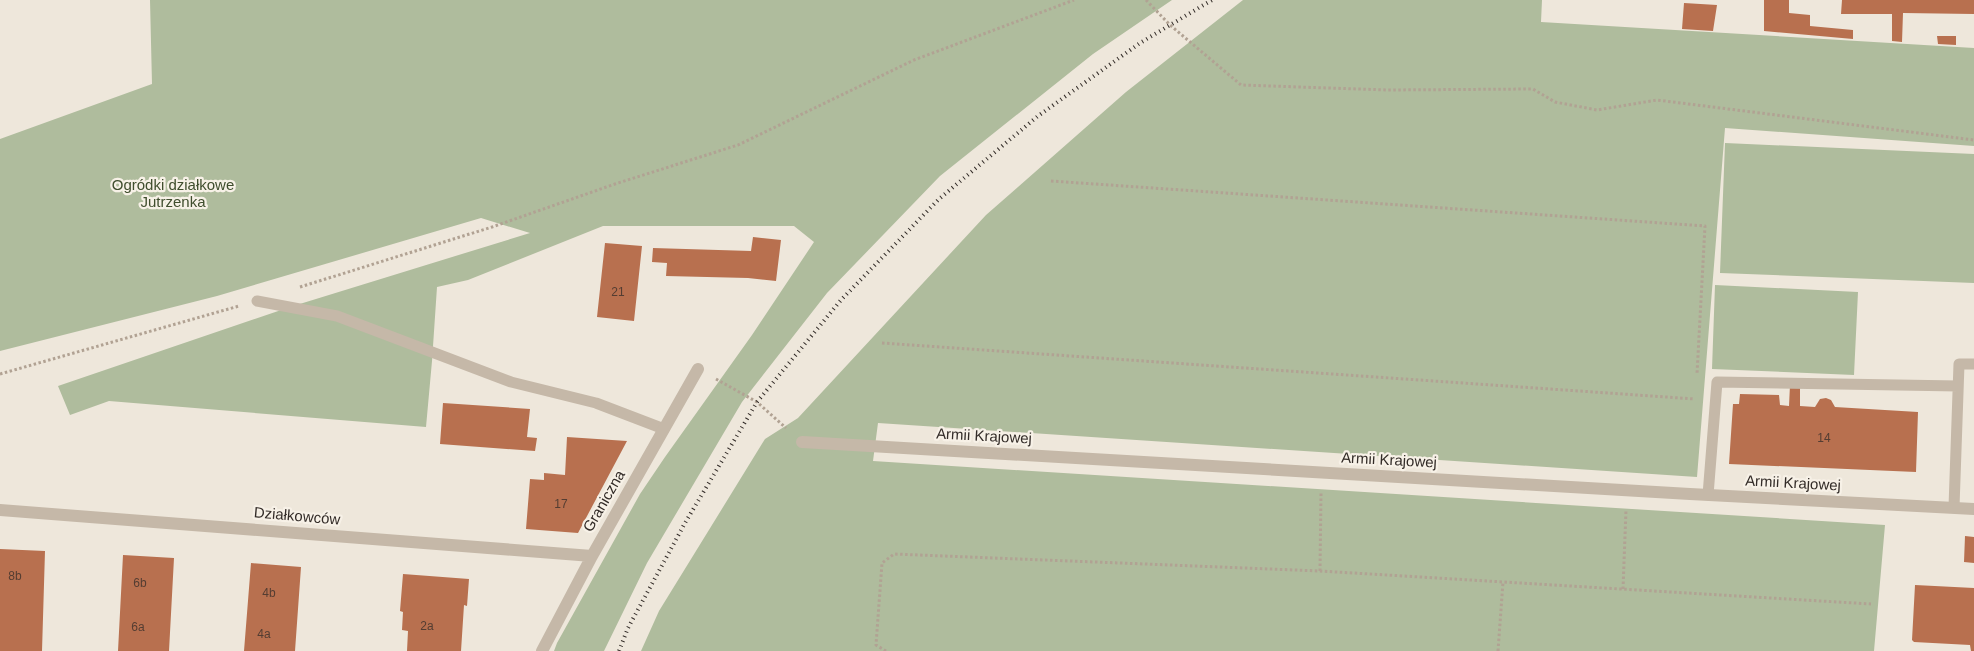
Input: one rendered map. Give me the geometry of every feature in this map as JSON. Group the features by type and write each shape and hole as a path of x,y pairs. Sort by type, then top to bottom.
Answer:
{"street":[{"name":"Graniczna","path":"542,651 592,556 698,369"},
{"name":"Armii Krajowej","path":"802,442 1974,509"},
{"name":"Działkowców","path":"0,510 592,556"}],"lane":[{"path":"257,301 337,316 511,382 596,403 664,429"},
{"path":"1954,508 1959,364 1974,364"},
{"path":"1708,495 1717,382 1958,386"}],"path":[{"path":"295,289 492,227 615,184 738,145 914,60 1074,0"},
{"path":"1146,0 1170,25 1241,84 1387,90 1533,89 1555,102 1597,110 1657,100 1974,140"},
{"path":"1052,181 1706,226 1697,380"},
{"path":"0,374 257,301"},
{"path":"882,342 1696,399"},
{"path":"698,369 757,402 802,442"},
{"path":"1695,408 1696,389"},
{"path":"1320,571 1321,473"},
{"path":"1623,589 1627,490"},
{"path":"886,651 876,645 882,563 894,554 1320,571 1871,604"},
{"path":"1498,651 1503,582"}],"green space":[{"name":"Ogródki działkowe Jutrzenka","path":"150,0 1172,0 1093,54 940,176 827,293 742,402 647,563 604,651 554,651 640,494 752,335 814,242 794,226 603,226 468,280 437,287 426,427 109,401 70,415 58,386 290,307 530,233 481,218 217,296 0,351 0,139 152,84"},
{"path":"1243,0 1542,0 1541,22 1974,48 1974,146 1725,128 1697,477 878,423 873,461 1885,525 1874,651 641,651 659,611 765,439 798,418 986,215 1126,92"},
{"path":"1725,143 1974,154 1974,283 1720,273"},
{"path":"1715,285 1858,292 1854,375 1712,369"}],"building":[{"path":"1764,0 1789,0 1789,13 1810,15 1810,26 1853,30 1853,39 1764,31"},
{"path":"1842,0 1974,0 1974,14 1903,13 1902,42 1892,41 1892,14 1841,14"},
{"path":"1684,3 1717,5 1713,31 1682,29"},
{"path":"1937,36 1956,36 1956,45 1938,44"},
{"path":"753,237 781,240 776,281 748,278 666,276 667,263 652,262 653,248 751,251"},
{"path":"605,243 642,246 634,321 597,317"},
{"path":"1800,384 1800,406 1815,407 1820,399 1826,398 1831,400 1835,407 1918,412 1916,472 1729,464 1733,404 1739,404 1740,394 1779,395 1780,405 1789,406 1790,385"},
{"path":"443,403 530,409 527,437 537,438 535,451 440,444"},
{"path":"567,437 627,441 578,533 526,529 530,479 544,480 544,473 565,475"},
{"path":"1965,536 1974,537 1974,563 1964,562"},
{"path":"0,549 45,551 42,651 0,651"},
{"path":"123,555 174,558 169,651 118,651"},
{"path":"251,563 301,567 295,651 244,651"},
{"path":"403,574 469,579 467,606 464,605 461,651 407,651 408,631 402,630 403,612 400,611"},
{"path":"1915,585 1974,588 1974,651 1971,651 1970,645 1914,642 1912,640"}],"railway":[{"path":"619,651 628,628 685,523 757,402 841,300 939,199 1038,116 1140,43 1212,0"}]}
